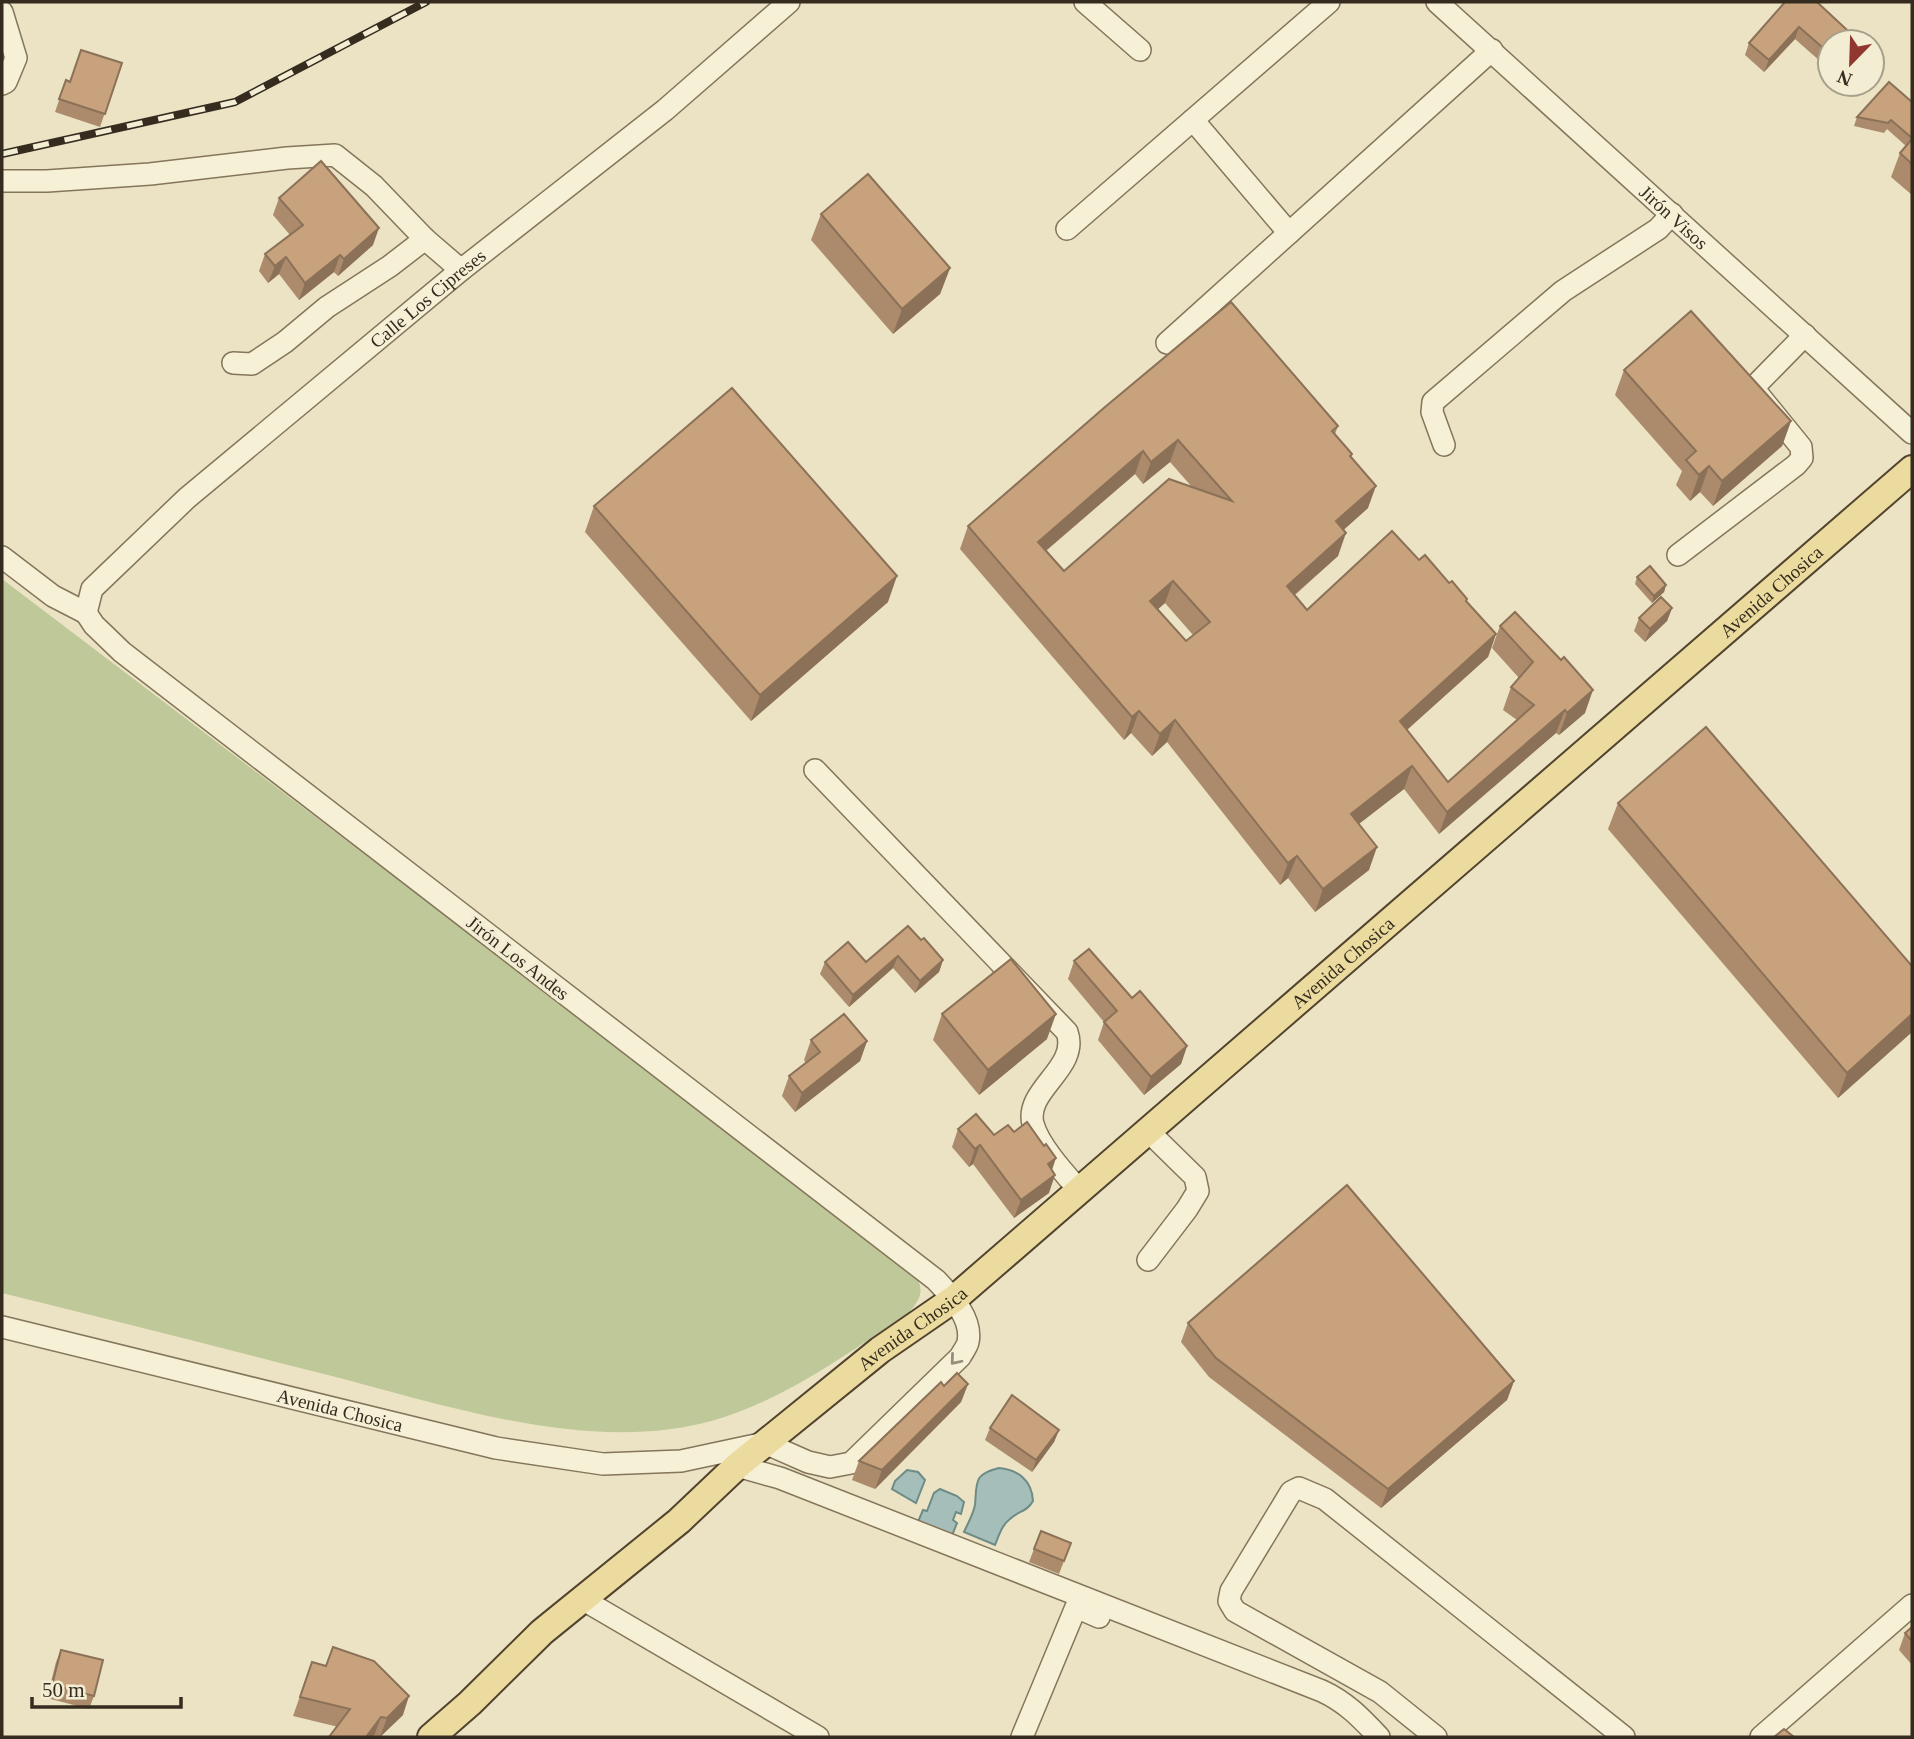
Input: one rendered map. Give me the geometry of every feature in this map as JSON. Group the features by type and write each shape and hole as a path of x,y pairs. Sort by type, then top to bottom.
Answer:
{"main road":[{"name":"Avenida Chosica","path":"431,1737 470,1703 542,1632 679,1521 737,1465 880,1350 954,1299 1912,469"}],"street":[{"name":"Calle Los Cipreses","path":"86,613 92,589 187,498 461,270 665,110 789,2"},
{"path":"1085,2 1140,50"},
{"path":"1067,229 1329,2"},
{"name":"Jirón Visos","path":"1437,2 1912,433"},
{"path":"2,12 16,58 6,82 2,84"},
{"path":"1167,343 1492,50"},
{"path":"1193,120 1289,233"},
{"path":"2,181 47,181 150,174 335,155 374,186 425,239 461,270"},
{"path":"1444,444 1432,412 1433,402 1563,291 1658,229 1672,214"},
{"path":"233,363 252,364 285,342 327,307 390,266 425,239"},
{"path":"1754,388 1805,335"},
{"path":"1678,555 1802,458 1801,447 1754,388 1734,369"},
{"path":"2,557 53,596 86,613"},
{"name":"Jirón Los Andes","path":"86,613 99,631 122,652 936,1280 954,1299"},
{"path":"815,770 1067,1032 1071,1043 1068,1056 1035,1104 1033,1123 1052,1158 1080,1191"},
{"path":"1148,1131 1195,1177 1198,1191 1148,1260"},
{"path":"765,1443 808,1462 830,1467 850,1463 960,1357 968,1341 966,1322 954,1299"},
{"name":"Avenida Chosica","path":"2,1327 496,1448 603,1464 681,1461 765,1443"},
{"path":"737,1465 780,1478 1322,1690 1354,1710 1379,1737"},
{"path":"1436,1737 1380,1692 1235,1611 1229,1601 1231,1591 1291,1492 1299,1488 1325,1499 1625,1737"},
{"path":"582,1600 818,1737"},
{"path":"1022,1737 1076,1607 1099,1617 1103,1605"},
{"path":"1761,1737 1912,1605"}],"green space":[{"path":"2,579 911,1269 920,1286 920,1296 914,1306 816,1374 767,1400 715,1420 667,1430 617,1432 516,1422 466,1411 2,1293"}],"water":[{"path":"999,1468 1013,1471 1023,1478 1030,1488 1033,1501 1007,1521 995,1545 964,1532 974,1509 978,1480 985,1473"},
{"path":"907,1470 918,1472 925,1480 916,1503 892,1489 895,1481"},
{"path":"940,1489 964,1502 961,1514 956,1512 953,1520 957,1523 951,1538 917,1524 923,1510 927,1511 934,1493"}],"building":[{"path":"1785,2 1817,2 1845,28 1816,28 1816,42 1799,27 1769,60 1749,43"},
{"path":"81,50 122,63 105,114 59,99 66,80 70,82"},
{"path":"1889,82 1912,102 1912,138 1891,120 1888,123 1857,117 1874,98 1886,98 1886,85"},
{"path":"1912,139 1912,164 1900,153"},
{"path":"321,161 379,228 344,259 340,255 305,283 286,257 275,266 265,254 303,225 279,198"},
{"path":"868,174 950,268 902,309 821,214"},
{"path":"1231,302 1338,426 1332,431 1376,486 1336,521 1346,533 1287,586 1307,610 1392,531 1419,560 1425,555 1449,583 1452,581 1496,634 1400,721 1448,782 1534,705 1511,687 1533,662 1500,626 1515,612 1561,660 1564,657 1593,690 1567,713 1565,710 1447,812 1412,766 1351,814 1377,847 1323,889 1297,856 1288,863 1175,720 1160,734 1139,711 1132,717 968,526","holes":["1178,440 1232,501 1169,479 1064,571 1038,542 1143,451 1151,462","1173,581 1210,622 1186,641 1150,601"]},
{"path":"1691,311 1791,421 1722,481 1709,466 1699,475 1686,460 1696,451 1624,370"},
{"path":"732,388 897,576 760,695 594,506"},
{"path":"1650,566 1666,585 1654,596 1637,577"},
{"path":"1661,597 1672,608 1650,629 1639,618"},
{"path":"1706,727 1912,966 1912,1014 1847,1073 1618,803"},
{"path":"908,926 921,940 924,938 943,960 920,981 898,956 853,995 825,962 848,942 866,962"},
{"path":"1089,949 1132,998 1140,991 1187,1046 1151,1077 1104,1022 1117,1011 1074,961"},
{"path":"1011,959 1056,1014 988,1070 942,1014"},
{"path":"844,1014 867,1041 802,1093 789,1076 820,1052 811,1040"},
{"path":"976,1114 994,1135 1008,1125 1014,1132 1027,1122 1056,1158 1048,1164 1055,1175 1021,1200 980,1145 975,1149 958,1129"},
{"path":"1347,1185 1514,1381 1388,1489 1216,1358 1188,1323"},
{"path":"957,1373 968,1384 882,1470 859,1461 941,1382 944,1386"},
{"path":"1012,1395 1059,1430 1036,1460 990,1428"},
{"path":"1041,1531 1071,1543 1064,1561 1034,1549"},
{"path":"1912,1627 1912,1641 1905,1633"},
{"path":"333,1647 374,1661 409,1696 387,1718 381,1717 366,1737 329,1737 350,1709 300,1697 312,1662 326,1666"},
{"path":"61,1650 103,1660 94,1696 52,1685"},
{"path":"1784,1729 1794,1737 1774,1737"}],"railway":[{"path":"2,154 235,102 426,2"}]}
